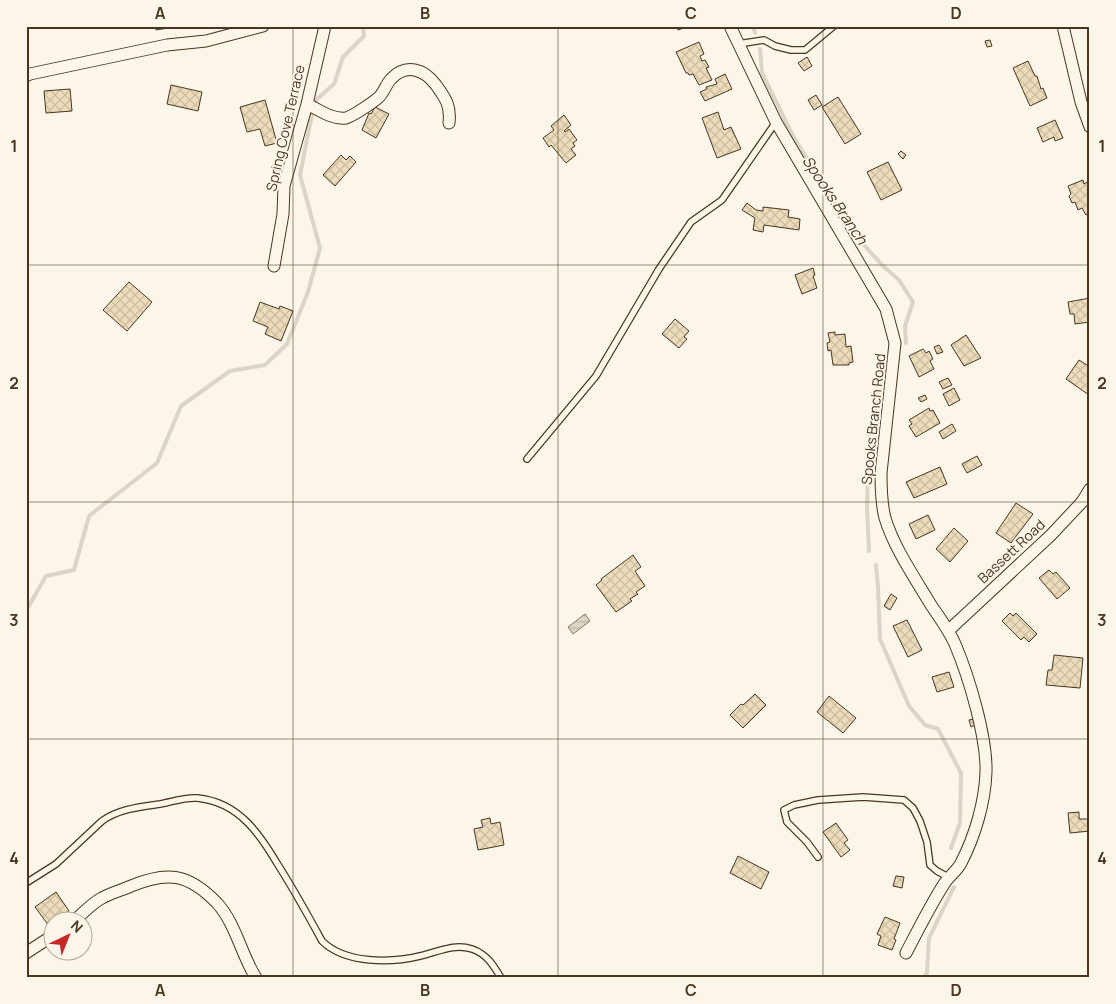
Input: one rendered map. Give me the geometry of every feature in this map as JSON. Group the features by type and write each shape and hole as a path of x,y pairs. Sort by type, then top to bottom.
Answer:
{"street":[{"path":"28,74 167,45 206,41 230,30 263,26"},
{"name":"Spring Cove Terrace","path":"274,266 283,214 284,186 307,104 325,26"},
{"name":"Spooks Branch Road","path":"730,26 776,122 886,309 895,343 882,472 881,494 885,517 893,538 954,644 972,694 981,729 986,770 985,787 973,835 960,864 948,877 906,953"},
{"path":"1064,26 1080,102 1090,127"},
{"path":"307,104 334,117 346,118 379,97 391,79 404,70 419,70 433,82 444,97 451,111 449,123"},
{"name":"Bassett Road","path":"948,631 1051,535 1082,502 1090,489"},
{"path":"85,912 102,898 151,878 162,876 181,878 195,885 217,904 235,931 249,968 256,978"},
{"path":"26,953 42,943"}],"lane":[{"path":"738,44 764,40 774,46 791,50 805,50 834,26"},
{"path":"527,458 596,376 659,270 691,222 722,200 776,122"},
{"path":"818,857 807,842 787,822 784,810 794,804 818,800 863,797 904,800 913,808 920,821 927,842 930,865 948,877"},
{"path":"26,884 56,864 102,821 110,816 125,810 185,798 203,799 219,803 234,811 258,833 300,900 322,941 327,946 342,954 356,957 394,960 422,956 444,948 466,947 484,955 502,978"}],"shaded area":[{"path":"585,614 590,621 573,634 568,627"}],"building":[{"path":"156,26 181,26 156,30"},
{"path":"677,26 690,26 678,30"},
{"path":"990,40 992,46 987,47 985,41"},
{"path":"699,42 704,54 700,56 702,61 705,60 709,67 706,68 712,80 699,85 693,74 689,75 686,73 676,52"},
{"path":"807,57 812,66 804,71 798,63"},
{"path":"1028,61 1047,98 1030,106 1013,68"},
{"path":"725,74 732,89 705,101 700,92 707,89 706,87 717,84 715,79"},
{"path":"171,85 202,92 198,111 167,104"},
{"path":"70,89 72,111 46,113 44,91"},
{"path":"816,95 822,105 814,110 808,100"},
{"path":"838,97 861,134 845,144 822,107"},
{"path":"265,100 277,143 265,146 260,129 247,132 240,107"},
{"path":"375,107 389,114 376,138 362,130 369,113 371,114"},
{"path":"718,112 724,130 731,127 741,149 717,158 702,118"},
{"path":"564,115 571,125 564,131 569,129 577,140 573,143 575,146 571,149 576,155 566,163 551,145 549,147 543,138 554,130 551,126"},
{"path":"1055,120 1063,138 1055,141 1054,137 1043,142 1037,128"},
{"path":"901,151 906,155 903,159 898,154"},
{"path":"341,155 346,160 350,156 356,162 335,186 323,175"},
{"path":"888,162 902,190 881,200 867,172"},
{"path":"1083,180 1084,184 1087,182 1090,196 1090,213 1086,215 1082,208 1078,210 1075,202 1072,203 1068,186"},
{"path":"747,203 756,210 763,211 763,207 789,210 788,217 800,219 799,230 764,225 763,232 753,230 755,218 742,210"},
{"path":"813,268 815,275 813,276 817,288 802,294 795,275"},
{"path":"129,282 152,302 127,331 103,310"},
{"path":"1090,298 1090,322 1075,324 1074,314 1070,314 1068,302"},
{"path":"260,302 279,309 280,306 293,311 281,341 265,334 268,327 253,321"},
{"path":"675,319 689,331 684,337 687,339 679,348 662,334"},
{"path":"835,332 835,335 845,334 846,347 851,346 853,362 849,363 849,365 833,365 831,350 828,351 827,343 830,342 828,333"},
{"path":"966,335 981,358 964,366 951,345"},
{"path":"939,345 943,352 937,354 934,347"},
{"path":"923,349 926,353 929,351 933,359 930,361 934,369 919,377 909,356"},
{"path":"1079,360 1090,367 1089,395 1066,379"},
{"path":"948,378 952,385 943,389 939,382"},
{"path":"954,388 960,400 949,406 943,394"},
{"path":"925,395 927,399 921,402 918,398"},
{"path":"929,408 930,411 933,410 940,423 916,437 909,426 912,424 909,420"},
{"path":"952,424 956,431 943,439 939,432"},
{"path":"977,456 982,465 967,473 962,464"},
{"path":"940,467 947,484 914,498 906,482"},
{"path":"1016,503 1033,514 1011,543 996,533"},
{"path":"928,515 935,530 916,539 909,524"},
{"path":"954,528 968,541 950,562 936,549"},
{"path":"633,555 641,567 635,571 645,586 636,592 638,594 630,599 632,601 616,612 596,585 601,579"},
{"path":"1049,570 1053,574 1056,572 1070,588 1057,599 1039,578"},
{"path":"891,594 897,598 890,610 884,606"},
{"path":"1010,613 1013,616 1016,613 1037,634 1029,642 1024,637 1021,640 1002,621"},
{"path":"907,620 922,650 908,657 893,626"},
{"path":"1054,655 1083,658 1080,688 1046,685 1048,670 1052,670"},
{"path":"949,672 954,687 937,692 932,677"},
{"path":"755,694 766,705 743,728 730,715"},
{"path":"829,696 856,718 843,733 817,712"},
{"path":"973,719 975,725 971,727 969,720"},
{"path":"1079,812 1079,819 1090,819 1090,831 1070,833 1068,813"},
{"path":"490,818 491,824 500,822 504,845 478,850 474,829 483,827 481,820"},
{"path":"836,823 848,840 844,843 850,850 841,857 823,832"},
{"path":"738,856 769,872 761,889 730,873"},
{"path":"896,876 904,877 902,888 893,886"},
{"path":"56,892 69,911 42,912 42,916 35,907"},
{"path":"885,917 900,923 892,950 878,945 881,936 877,934"}],"waterway":[{"path":"316,100 334,84 343,57 364,36 363,26"},
{"name":"Spooks Branch","path":"753,26 755,33"},
{"name":"Spooks Branch","path":"760,49 762,73 793,136 856,236 882,265 899,280 913,302 905,326 906,343"},
{"path":"26,611 46,576 74,570 89,516 157,463 181,406 230,371 265,365 287,344 308,292 320,248 300,175 312,114"},
{"name":"Spooks Branch","path":"869,551 867,508 869,440 883,371"},
{"name":"Spooks Branch","path":"876,565 880,639 909,706 925,725 938,729 961,773 960,823 951,848"},
{"name":"Spooks Branch","path":"923,978 927,973 929,938 954,887"}]}
